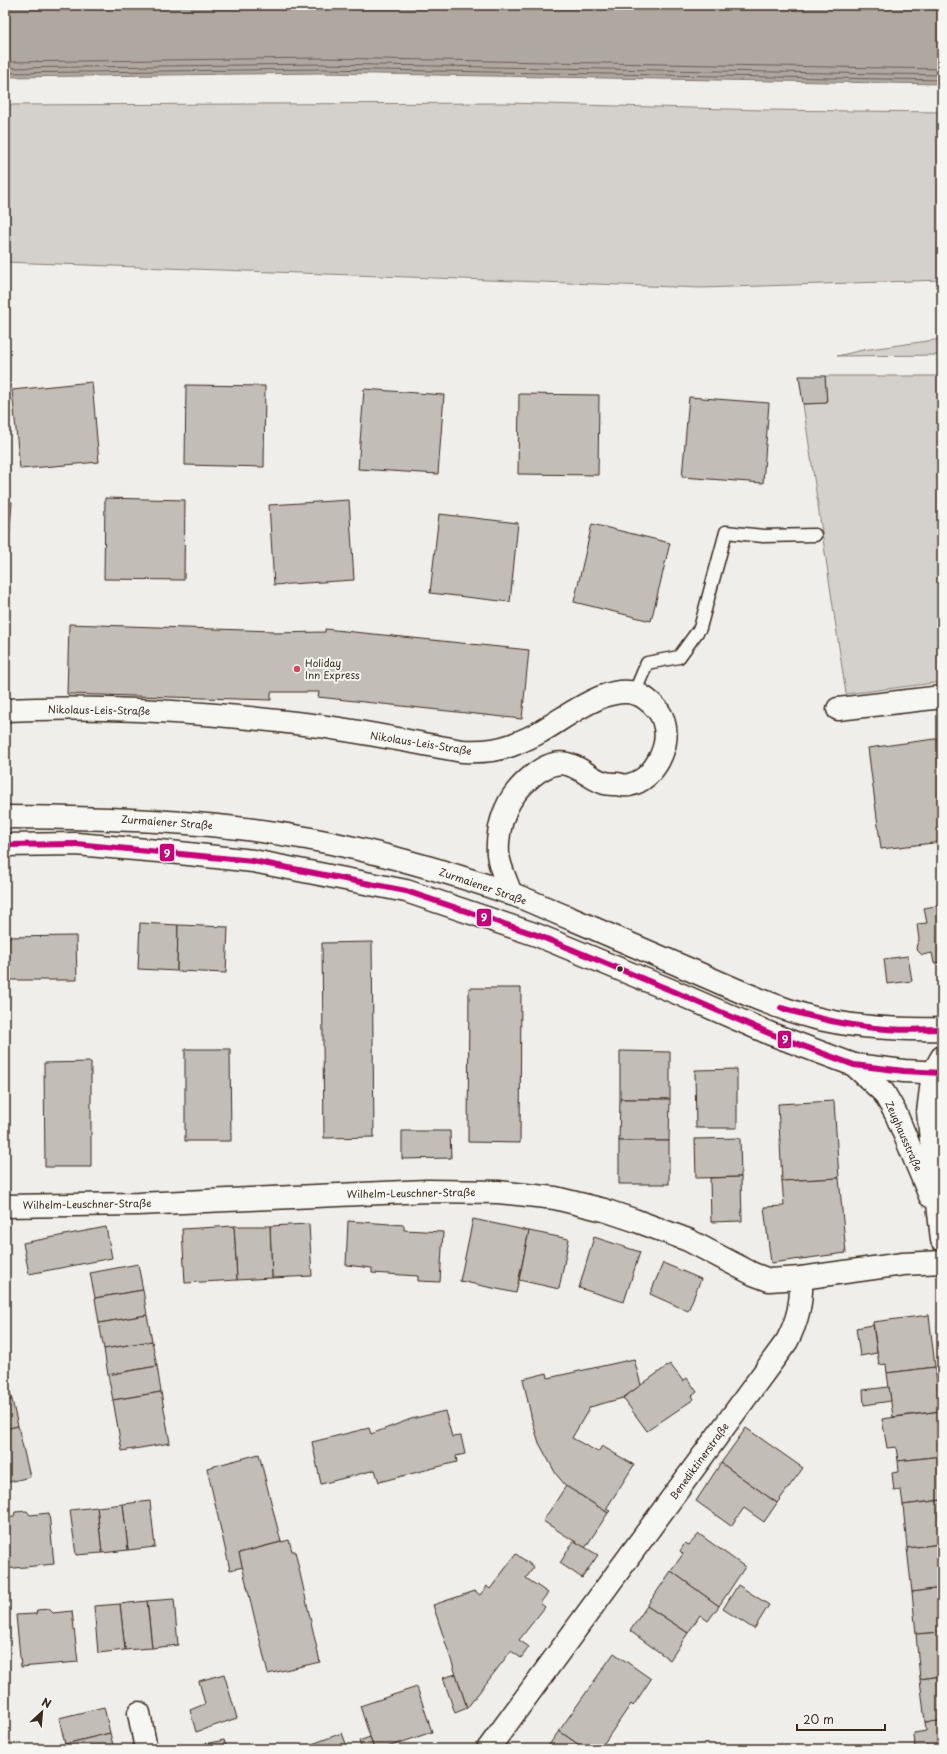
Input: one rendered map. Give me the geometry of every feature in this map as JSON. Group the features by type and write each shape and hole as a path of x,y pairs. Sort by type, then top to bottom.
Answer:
{"street":[{"name":"Nikolaus-Leis-Straße","path":"5,710 57,708 181,712 305,724 462,751 484,752 510,746 539,733 583,704 602,696 621,692 643,697 658,711 664,722 666,738 662,754 655,766 644,778 629,785 605,783 568,764 557,763 544,768 529,779 516,793 505,810 500,832 498,855 511,894"},
{"path":"838,710 942,697"},
{"name":"Zurmaiener Straße","path":"5,817 106,818 169,821 306,838 370,852 426,867 511,894 767,1003 782,1008 812,1017 848,1025 901,1030 942,1029"},
{"path":"5,845 76,844 252,861 406,891 537,935 675,992 771,1034 854,1065 939,1068"},
{"name":"Zeughausstraße","path":"854,1065 884,1093 896,1114 940,1212"},
{"name":"Zeughausstraße","path":"939,1068 928,1112 942,1240"},
{"name":"Wilhelm-Leuschner-Straße","path":"5,1206 138,1204 427,1191 529,1194 555,1198 604,1210 662,1229 710,1251 761,1278 769,1280 800,1278"},
{"path":"800,1278 903,1264 942,1262"},
{"name":"Benediktinerstraße","path":"488,1749 787,1341 793,1330 799,1312 801,1293 800,1278"},
{"path":"139,1713 146,1749"}],"lane":[{"path":"634,694 647,662 679,657 700,628 726,532 763,536 815,535"}],"shaded area":[{"path":"507,103 764,110 942,112 942,280 702,288 5,262 5,105"},
{"path":"942,339 942,355 837,356 863,350"},
{"path":"825,376 942,376 942,682 846,694 803,404 827,403"}],"water":[{"path":"5,5 942,5 942,84 322,73 5,77"}],"building":[{"path":"799,376 825,376 827,403 803,404"},
{"path":"92,382 99,462 20,469 12,390"},
{"path":"186,385 265,386 264,467 185,465"},
{"path":"364,389 444,395 438,474 358,469"},
{"path":"519,394 599,395 598,475 518,474"},
{"path":"689,397 769,403 763,483 682,477"},
{"path":"105,498 185,500 184,580 104,579"},
{"path":"349,500 354,580 274,585 269,505"},
{"path":"5,501 12,502 6,582 5,581"},
{"path":"439,514 518,523 510,602 430,593"},
{"path":"592,524 670,543 651,621 574,602"},
{"name":"Holiday Inn Express","path":"69,624 273,631 273,633 325,632 325,629 529,650 522,719 318,697 319,692 271,692 271,700 67,694"},
{"path":"942,738 942,842 881,849 868,748"},
{"path":"942,905 942,962 934,963 932,953 922,955 916,949 919,940 917,924 927,923 924,908"},
{"path":"140,923 178,925 177,971 138,969"},
{"path":"178,925 228,927 226,973 177,971"},
{"path":"76,936 77,980 5,980 5,937"},
{"path":"372,942 374,1137 324,1138 322,943"},
{"path":"908,956 912,981 887,984 884,959"},
{"path":"469,988 521,988 520,1143 468,1142"},
{"path":"185,1049 230,1049 231,1141 185,1141"},
{"path":"620,1051 670,1052 670,1099 620,1099"},
{"path":"91,1062 91,1167 45,1167 44,1063"},
{"path":"737,1069 737,1128 696,1128 695,1070"},
{"path":"620,1099 670,1099 669,1141 619,1141"},
{"path":"834,1101 839,1178 782,1181 778,1104"},
{"path":"402,1131 450,1131 451,1158 402,1159"},
{"path":"740,1138 741,1177 696,1178 695,1139"},
{"path":"619,1141 669,1141 669,1184 619,1184"},
{"path":"741,1177 742,1221 711,1222 710,1178"},
{"path":"839,1178 846,1253 771,1263 764,1207 784,1206 782,1181"},
{"path":"473,1219 529,1231 516,1293 460,1281"},
{"path":"348,1221 404,1225 404,1230 443,1232 440,1282 418,1281 418,1276 372,1273 372,1268 346,1265"},
{"path":"309,1224 312,1276 272,1278 270,1226"},
{"path":"234,1226 270,1226 272,1278 237,1280"},
{"path":"234,1226 237,1280 185,1283 182,1229"},
{"path":"106,1227 112,1258 29,1274 23,1243"},
{"path":"529,1231 569,1239 559,1289 519,1280"},
{"path":"594,1237 640,1252 624,1302 579,1288"},
{"path":"663,1263 701,1279 688,1311 650,1294"},
{"path":"138,1264 143,1290 95,1298 90,1273"},
{"path":"143,1290 147,1315 99,1323 95,1298"},
{"path":"147,1315 152,1341 104,1349 99,1323"},
{"path":"929,1315 935,1367 887,1373 886,1364 879,1365 873,1322"},
{"path":"873,1325 877,1353 860,1356 856,1328"},
{"path":"152,1341 157,1366 108,1375 104,1349"},
{"path":"634,1359 641,1385 623,1398 590,1407 572,1438 598,1452 602,1446 634,1465 606,1509 610,1511 608,1513 566,1486 556,1474 539,1443 532,1420 523,1379 547,1373 548,1378"},
{"path":"670,1364 683,1381 687,1378 697,1392 692,1396 694,1399 647,1431 623,1398"},
{"path":"157,1366 161,1392 113,1400 108,1375"},
{"path":"935,1367 941,1411 893,1417 887,1373"},
{"path":"5,1374 12,1400 5,1401"},
{"path":"889,1387 891,1401 864,1405 863,1390"},
{"path":"161,1392 170,1443 122,1451 113,1400"},
{"path":"12,1400 18,1426 5,1429 5,1401"},
{"path":"445,1411 452,1437 461,1436 465,1454 456,1456 457,1462 379,1482 375,1470 321,1484 312,1442 369,1428 371,1434 411,1419"},
{"path":"941,1411 942,1456 898,1461 896,1447 887,1448 882,1419"},
{"path":"18,1426 30,1477 5,1483 5,1429"},
{"path":"746,1428 803,1468 777,1503 721,1463"},
{"path":"259,1454 281,1542 239,1553 243,1567 230,1570 207,1468"},
{"path":"942,1456 942,1500 903,1505 901,1490 894,1491 892,1473 899,1472 898,1461"},
{"path":"721,1463 777,1503 764,1522 744,1508 731,1526 696,1501"},
{"path":"566,1486 608,1513 585,1548 543,1521"},
{"path":"942,1500 942,1544 907,1548 903,1505"},
{"path":"150,1501 155,1547 128,1550 123,1504"},
{"path":"123,1504 128,1550 102,1553 97,1507"},
{"path":"97,1507 102,1553 76,1555 70,1510"},
{"path":"27,1511 30,1515 49,1513 54,1564 5,1569 5,1517 14,1516 15,1512"},
{"path":"699,1534 745,1567 719,1606 671,1571 683,1554 680,1551 685,1543 689,1545"},
{"path":"289,1540 292,1551 295,1551 320,1662 268,1674 239,1553"},
{"path":"574,1541 598,1555 582,1578 560,1563"},
{"path":"942,1544 942,1588 912,1592 907,1548"},
{"path":"516,1554 534,1567 526,1578 548,1593 540,1603 545,1607 519,1640 529,1647 521,1658 511,1651 467,1708 433,1605 475,1591 480,1595 487,1586 490,1589"},
{"path":"671,1571 719,1606 708,1621 700,1615 688,1633 647,1606"},
{"path":"738,1585 769,1605 754,1629 723,1609"},
{"path":"942,1588 942,1632 916,1634 912,1592"},
{"path":"174,1599 178,1645 152,1648 147,1601"},
{"path":"147,1601 152,1648 125,1650 120,1604"},
{"path":"120,1604 125,1650 98,1653 94,1606"},
{"path":"647,1606 688,1633 670,1660 630,1631"},
{"path":"49,1609 53,1613 72,1611 78,1662 21,1667 16,1615 36,1614 37,1610"},
{"path":"942,1632 942,1676 920,1679 916,1634"},
{"path":"614,1653 651,1679 633,1706 631,1704 600,1749 585,1749 559,1731"},
{"path":"224,1674 237,1718 196,1732 190,1710 205,1704 199,1681"},
{"path":"456,1674 467,1708 455,1713 443,1678"},
{"path":"942,1676 942,1721 925,1722 920,1679"},
{"path":"417,1687 432,1732 382,1749 374,1749 360,1706"},
{"path":"104,1707 110,1733 65,1744 59,1718"},
{"path":"942,1721 942,1749 915,1749 914,1733 926,1731 925,1722"},
{"path":"559,1731 585,1749 546,1749"},
{"path":"110,1733 114,1749 66,1749 65,1744"},
{"path":"342,1733 348,1749 305,1749 304,1747"},
{"path":"370,1737 374,1749 362,1749 359,1741"},
{"path":"224,1740 227,1749 180,1749"}],"transit line":[{"name":"9","path":"5,845 76,844 253,861 406,891 537,935 675,992 771,1034 854,1065 904,1071 942,1073"},
{"name":"9","path":"781,1008 820,1019 874,1028 901,1030 942,1029"}],"place":[{"name":"Holiday Inn Express","path":"297,669"}]}
